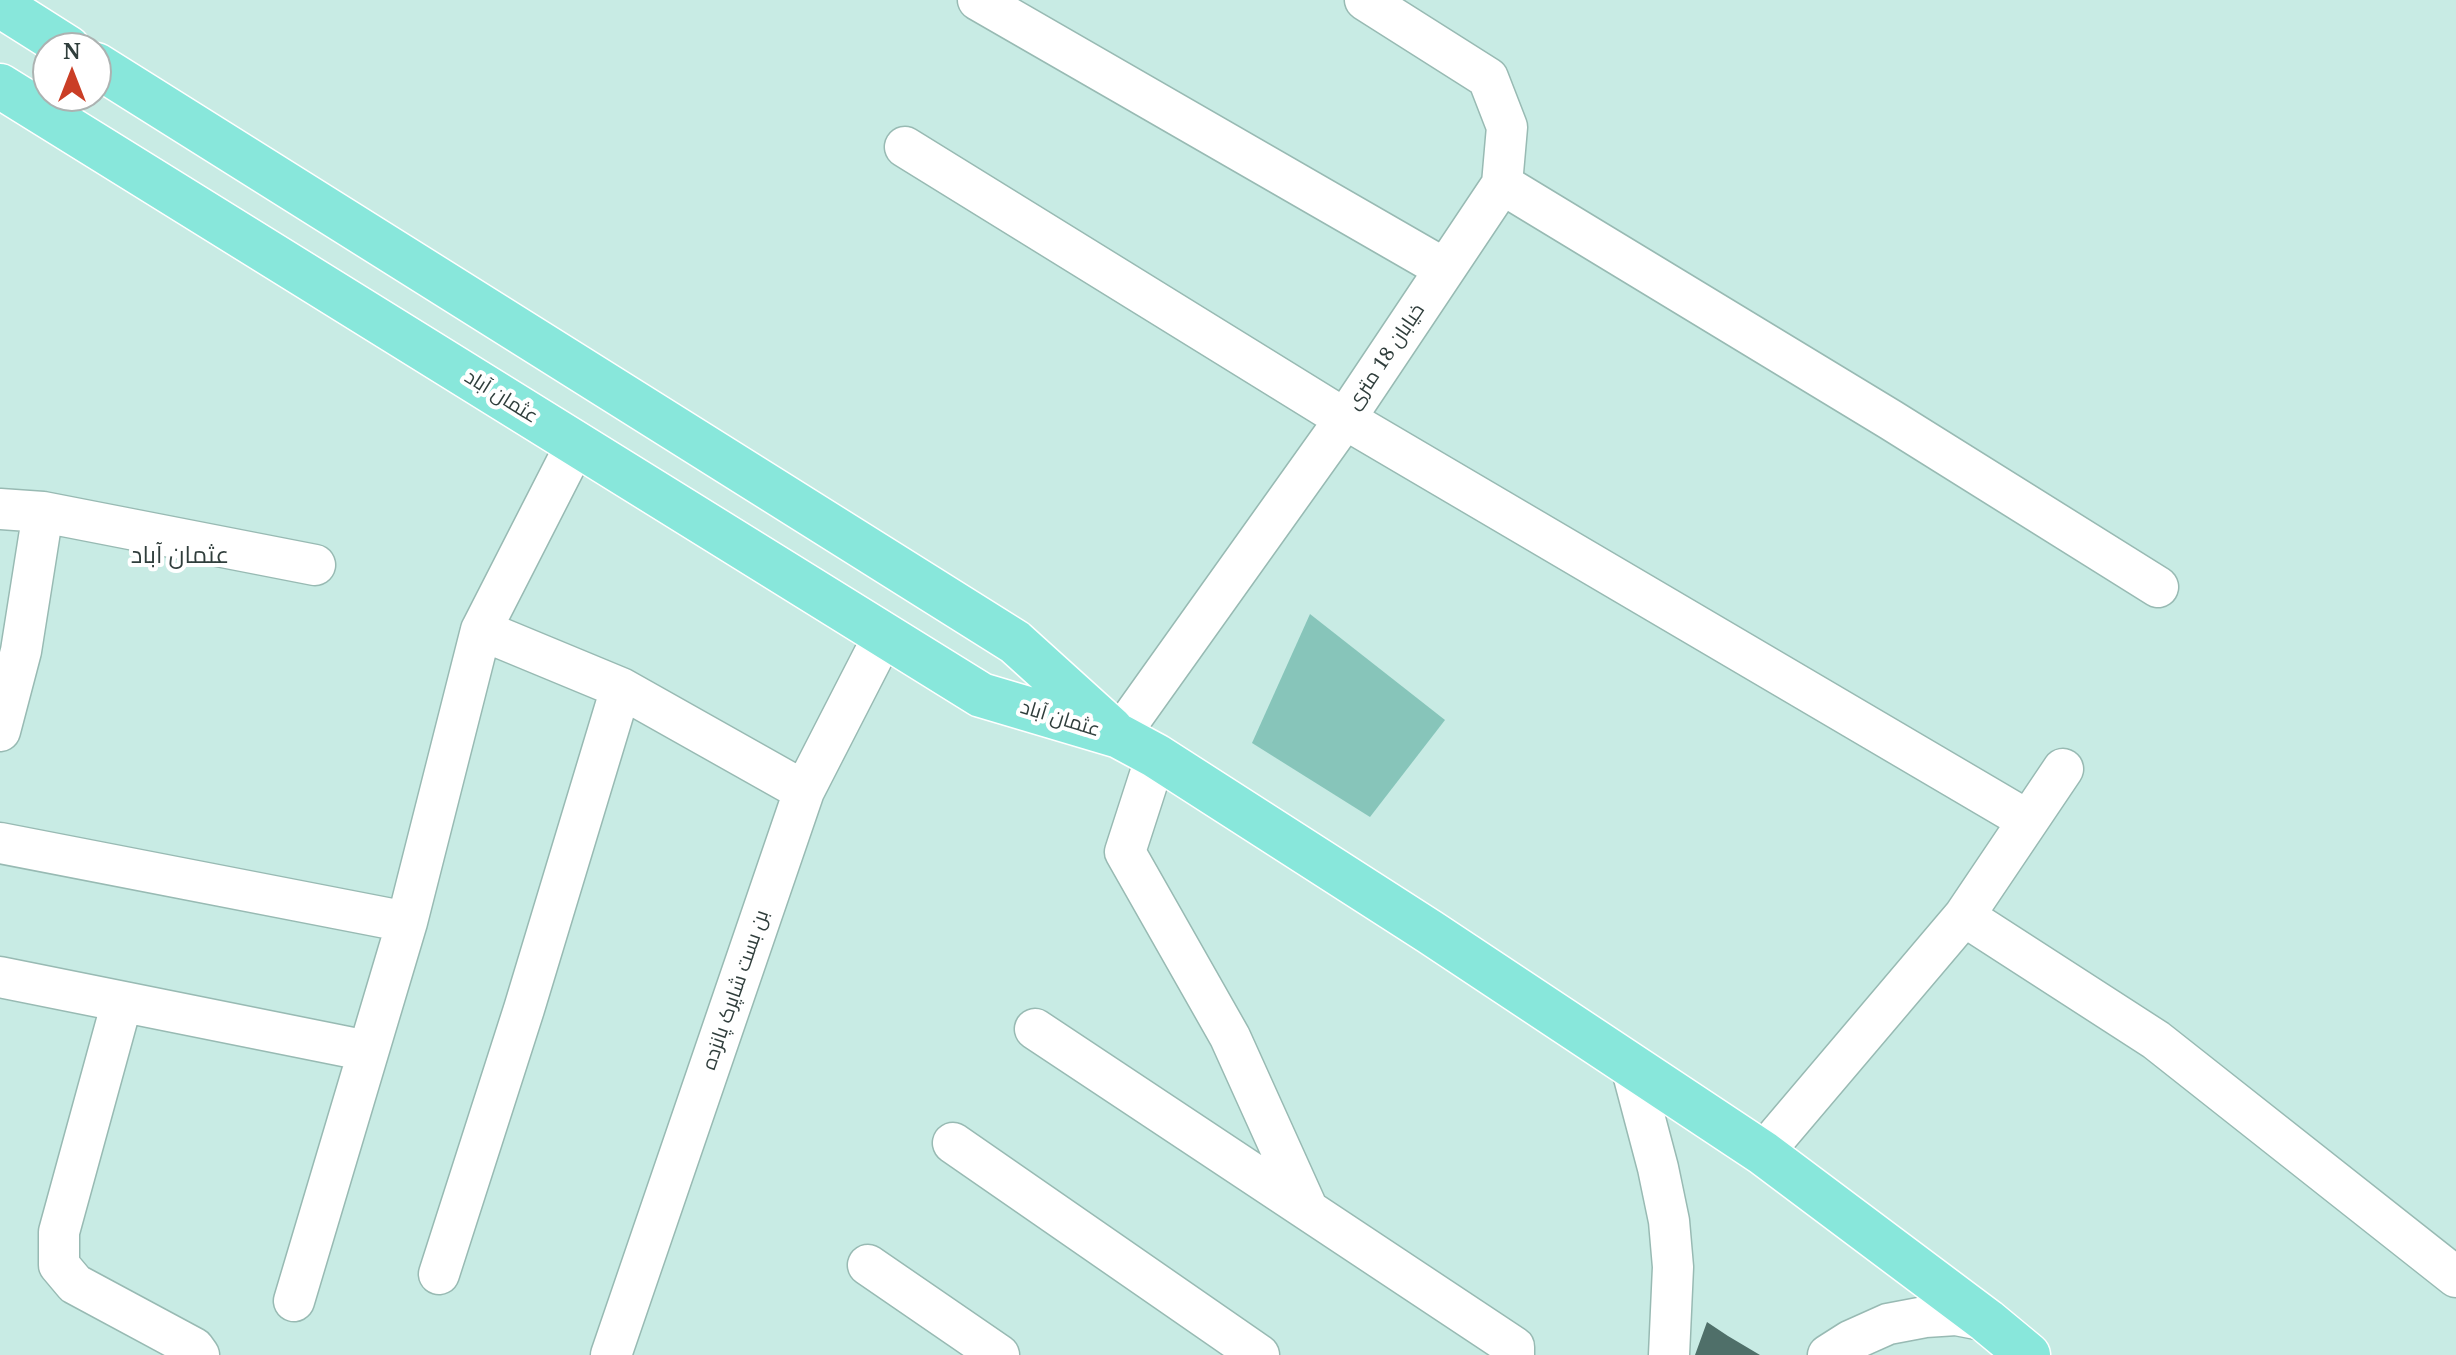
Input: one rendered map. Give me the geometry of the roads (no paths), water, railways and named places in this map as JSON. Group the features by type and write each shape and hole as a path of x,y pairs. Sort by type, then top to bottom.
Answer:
{"main road":[{"path":"0,5 43,32"},
{"name":"عثمان آباد","path":"112,75 1015,642 1137,746"},
{"name":"عثمان آباد","path":"0,86 981,695 1137,746"},
{"path":"1137,746 1430,932 1763,1153 2028,1355"}],"street":[{"path":"978,0 1445,269"},
{"name":"خیابان 18 متری","path":"1308,1210 1230,1037 1125,852 1137,746 1345,419 1502,184 1507,127 1488,78 1365,0"},
{"path":"905,147 1345,419 2027,820"},
{"path":"1502,184 1891,420 2158,587"},
{"path":"294,1301 407,922 481,630 576,444"},
{"path":"0,509 43,512 315,565"},
{"path":"0,731 21,651 43,512"},
{"path":"481,630 621,688 804,791"},
{"name":"بن بست شاپرک پانزده","path":"611,1355 804,791 884,635"},
{"path":"439,1274 529,994 621,688"},
{"path":"1763,1153 1964,916 2063,769"},
{"path":"0,843 407,922"},
{"path":"1964,916 2156,1040 2456,1277"},
{"path":"0,977 368,1051"},
{"path":"122,1002 59,1232 59,1265 75,1284 194,1348 199,1355"},
{"path":"1035,1029 1514,1347 1514,1355"},
{"path":"1631,1066 1669,1221 1673,1267 1669,1355"},
{"path":"953,1143 1259,1355"},
{"path":"868,1265 999,1355"},
{"path":"1828,1355 1888,1324 1956,1315 1987,1321"}],"district":[{"name":"عثمان آباد","path":"180,556"}]}
